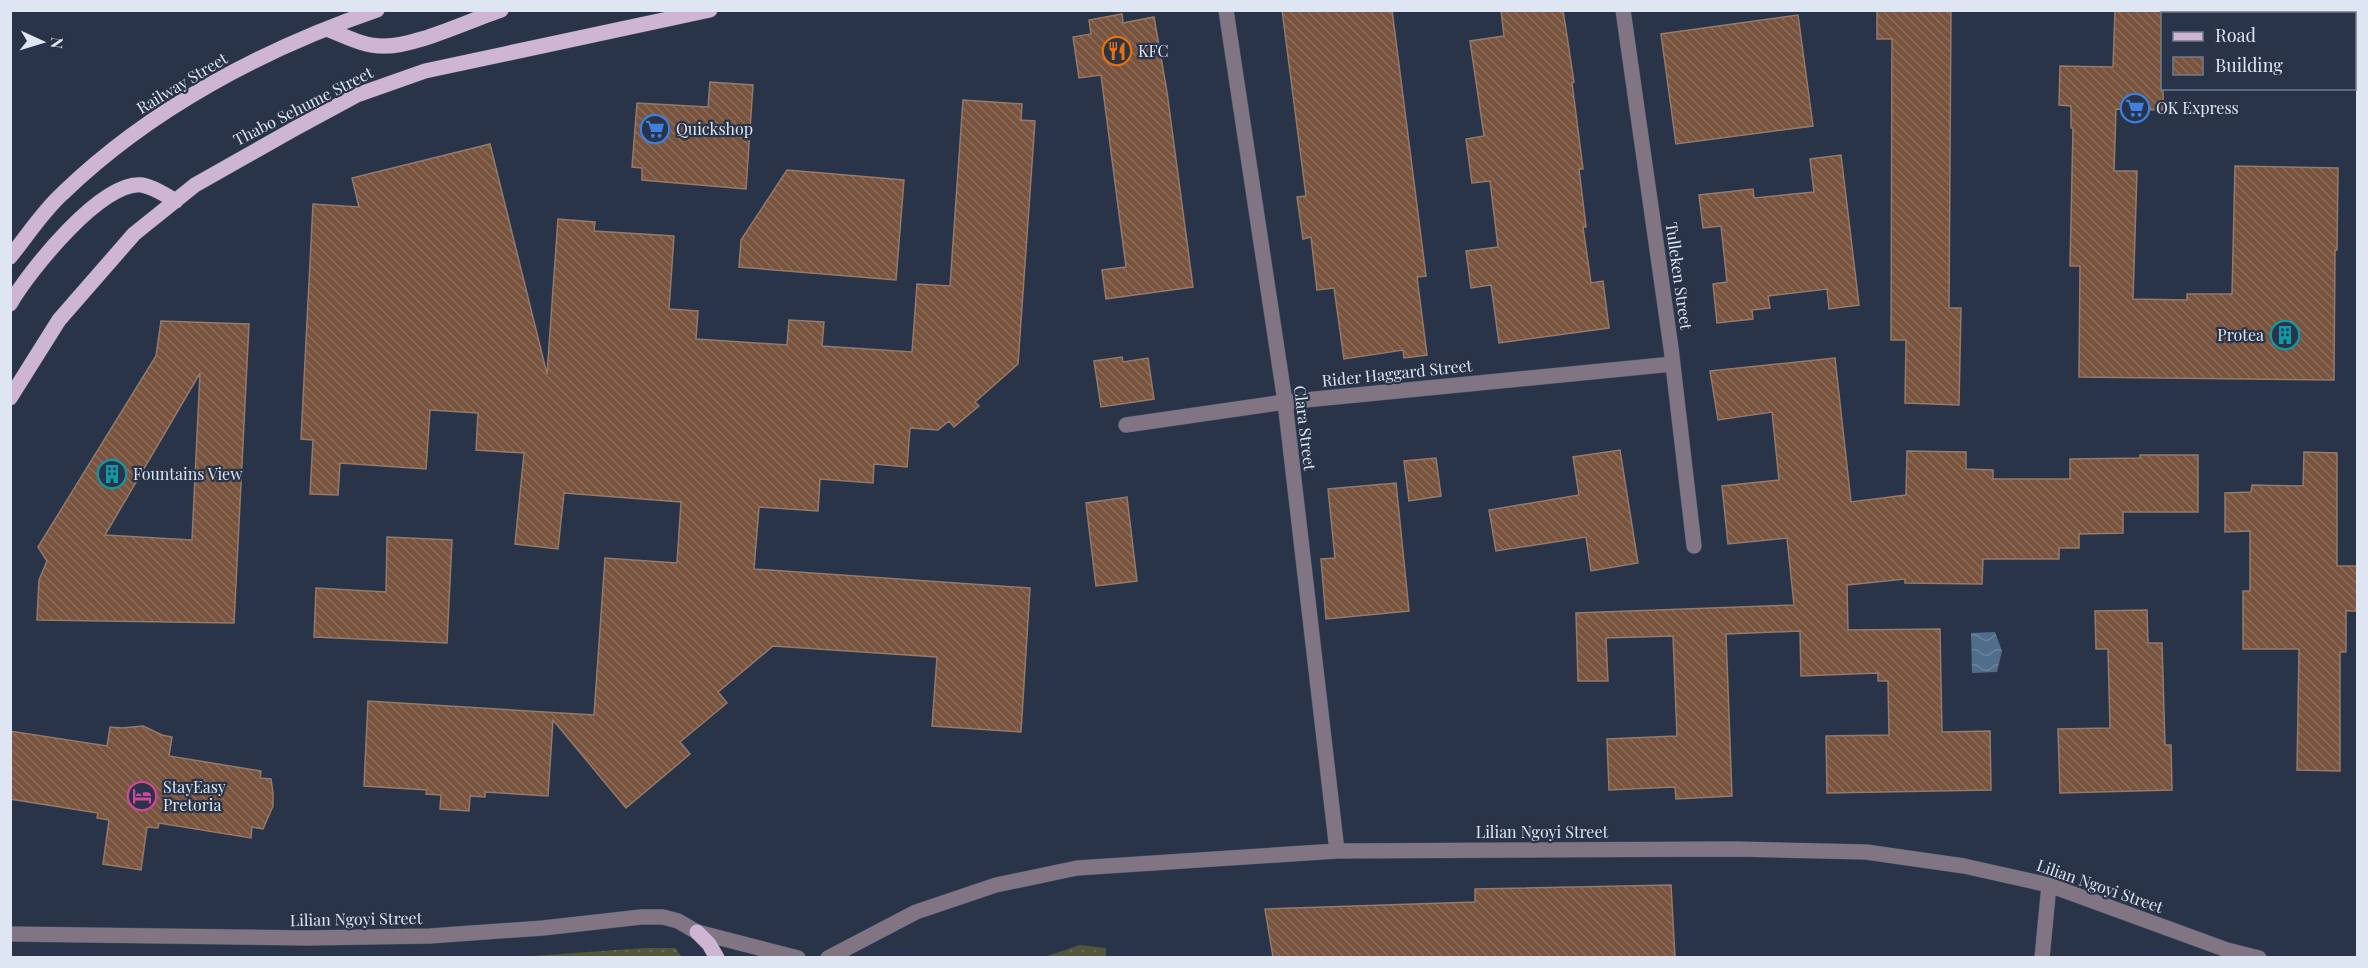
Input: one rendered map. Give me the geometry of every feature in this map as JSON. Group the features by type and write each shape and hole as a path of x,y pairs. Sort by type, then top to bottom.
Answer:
{"main road":[{"name":"Railway Street","path":"10,257 60,195 159,114 267,54 377,10"},
{"path":"329,30 365,43 382,46 429,36 501,10"},
{"name":"Thabo Sehume Street","path":"10,398 59,320 134,234 195,185 294,129 357,95 390,82 448,66 710,10"},
{"path":"10,304 57,241 108,195 126,187 141,185 156,189 176,201"},
{"path":"697,932 709,944 717,957"}],"street":[{"name":"Clara Street","path":"1226,10 1285,402 1337,850"},
{"name":"Tulleken Street","path":"1623,10 1673,364 1694,546"},
{"name":"Rider Haggard Street","path":"1126,425 1285,402 1673,364"},
{"name":"Lilian Ngoyi Street","path":"828,957 916,912 996,885 1077,868 1337,850 1736,849 1866,852 1964,866 2049,885 2227,950 2259,957"},
{"path":"2042,957 2049,885"},
{"name":"Lilian Ngoyi Street","path":"10,934 307,938 430,936 543,928 641,917 671,918 697,932 798,957"}],"green space":[{"path":"1080,945 1106,948 1106,957 1044,957"},
{"path":"675,948 682,957 518,957"}],"water":[{"path":"1995,632 2002,651 1997,672 1972,673 1971,633"}],"building":[{"path":"1282,10 1392,10 1426,276 1417,277 1427,355 1404,358 1403,350 1344,359 1334,288 1317,290 1311,237 1303,239 1297,197 1306,196"},
{"path":"1501,10 1563,10 1574,82 1572,83 1583,169 1579,169 1586,227 1583,227 1591,283 1603,281 1609,328 1499,343 1491,285 1471,288 1466,251 1498,247 1490,181 1472,183 1466,139 1484,136 1470,41 1504,36"},
{"path":"1877,10 1951,10 1949,308 1961,308 1959,405 1905,403 1906,340 1891,340 1892,39 1877,39"},
{"path":"2115,10 2163,10 2161,12 2161,90 2163,90 2163,110 2116,109 2114,171 2137,171 2133,299 2187,300 2187,294 2232,294 2235,166 2338,168 2334,380 2079,377 2080,266 2070,266 2073,128 2071,128 2071,106 2059,105 2060,66 2113,67"},
{"path":"1122,14 1123,23 1154,17 1167,92 1193,287 1106,299 1102,270 1126,267 1101,75 1079,78 1073,37 1091,34 1089,20"},
{"path":"1798,15 1813,126 1676,144 1661,34"},
{"path":"710,82 753,85 746,189 642,180 642,168 632,167 637,103 708,107"},
{"path":"963,100 1022,104 1021,120 1035,121 1018,364 975,402 979,406 954,427 949,421 938,430 910,428 907,467 874,464 873,483 820,479 818,511 759,507 754,569 1030,588 1021,732 932,726 937,657 773,646 718,692 727,703 680,742 690,754 626,808 553,720 548,796 485,792 485,797 470,796 469,811 440,809 441,795 426,794 427,790 364,786 368,701 594,715 605,558 677,563 681,502 564,493 558,549 515,544 524,453 476,450 478,413 430,410 426,469 340,463 338,495 310,494 313,440 301,439 313,204 359,207 352,178 490,144 547,374 558,219 595,222 594,231 674,236 669,309 698,311 696,339 787,345 789,320 824,322 822,346 912,352 917,284 950,286"},
{"path":"1841,155 1859,305 1829,309 1827,289 1768,296 1770,308 1752,310 1753,319 1717,323 1713,284 1727,282 1721,226 1703,228 1699,195 1753,189 1754,198 1814,192 1810,159"},
{"path":"787,170 904,180 896,280 739,267 741,240"},
{"name":"Fountains View","path":"161,321 249,324 234,623 37,620 39,580 47,561 38,547 156,356","holes":["200,373 192,540 105,535"]},
{"path":"1122,357 1123,362 1148,358 1154,399 1101,407 1094,361"},
{"path":"1835,358 1851,502 1906,495 1907,451 1966,452 1966,469 1993,470 1993,479 2070,479 2070,459 2140,458 2140,455 2198,455 2198,512 2123,512 2123,533 2079,534 2079,548 2059,548 2059,559 1983,559 1982,584 1905,583 1905,579 1847,585 1848,630 1940,629 1942,732 1990,731 1991,790 1827,793 1826,736 1889,735 1888,681 1878,681 1878,673 1801,676 1800,631 1726,634 1732,796 1676,799 1675,787 1609,790 1607,739 1677,736 1673,636 1606,638 1608,681 1578,681 1576,613 1794,605 1787,538 1728,544 1722,486 1779,480 1772,412 1718,420 1710,371"},
{"path":"1620,450 1638,563 1591,571 1586,537 1496,551 1489,510 1579,495 1573,457"},
{"path":"2304,452 2337,453 2337,566 2358,566 2358,611 2346,611 2346,652 2340,652 2340,771 2297,770 2299,649 2243,649 2243,591 2250,591 2250,531 2225,532 2225,493 2251,492 2252,485 2303,486"},
{"path":"1436,458 1441,496 1409,501 1404,461"},
{"path":"1396,483 1409,611 1326,619 1321,559 1335,558 1328,489"},
{"path":"1127,497 1137,581 1096,586 1086,503"},
{"path":"387,537 452,540 447,643 314,637 316,588 386,592"},
{"path":"2147,610 2148,643 2162,643 2165,745 2171,745 2172,790 2060,793 2058,729 2110,728 2108,649 2096,649 2095,611"},
{"name":"StayEasy Pretoria","path":"143,726 172,737 169,756 261,771 260,778 271,779 273,806 263,829 252,827 251,838 159,823 158,828 147,827 141,870 103,864 109,820 97,818 98,813 10,799 10,731 107,746 110,727"},
{"path":"1671,885 1675,957 1273,957 1265,909 1475,902 1475,889"}],"place":[{"name":"KFC","path":"1117,51"},
{"name":"OK Express","path":"2135,108"},
{"name":"Quickshop","path":"655,129"},
{"name":"Protea","path":"2285,335"},
{"name":"Fountains View","path":"112,474"},
{"name":"StayEasy Pretoria","path":"142,796"}]}
